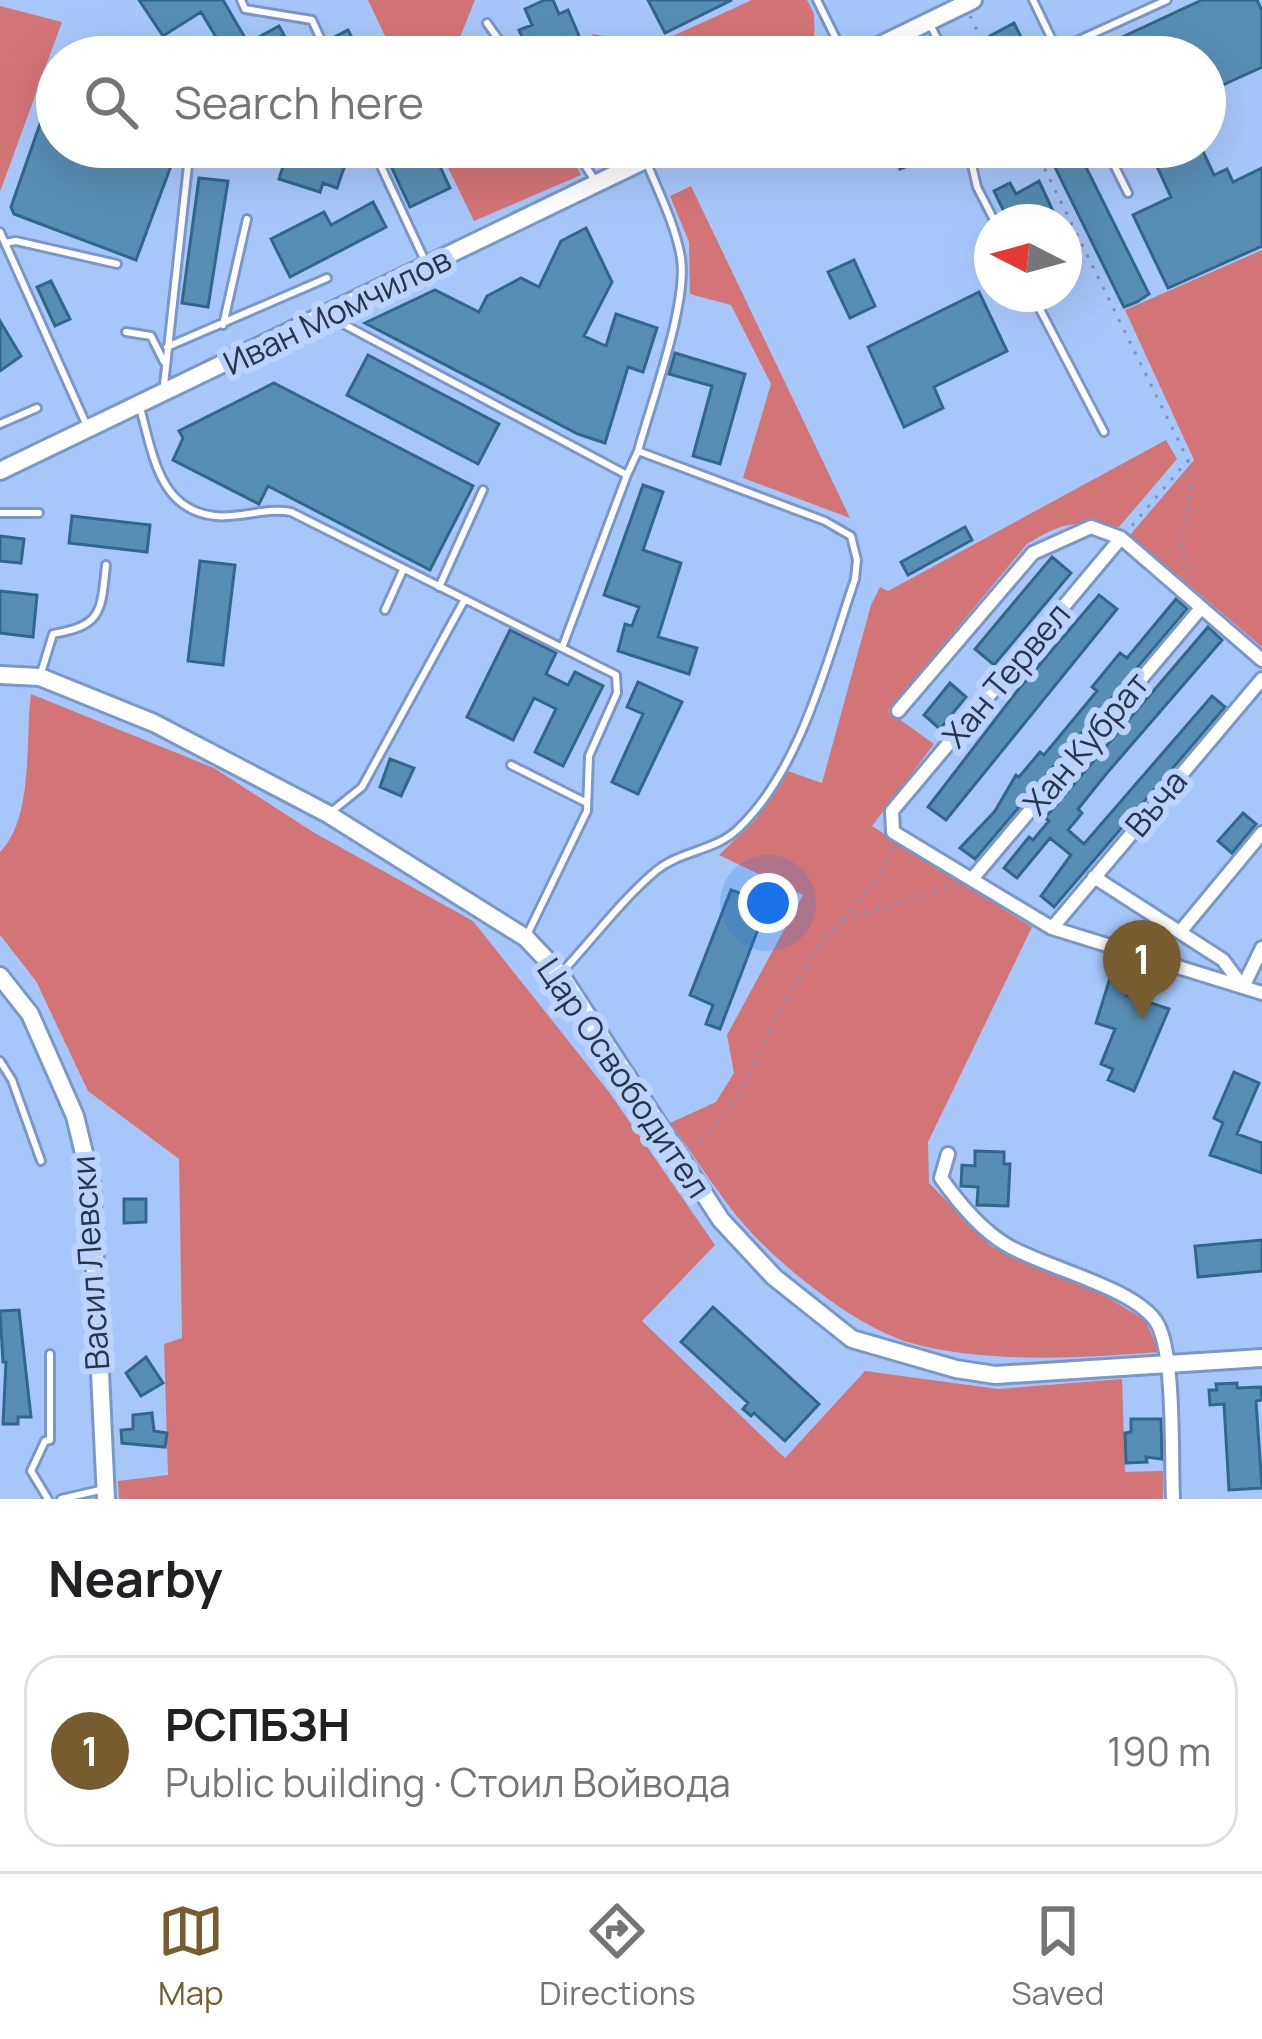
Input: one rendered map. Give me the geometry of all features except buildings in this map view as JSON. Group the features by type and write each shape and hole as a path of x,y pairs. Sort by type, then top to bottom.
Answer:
{"main road":[{"path":"899,36 968,2"},
{"name":"Иван Момчилов","path":"0,470 630,168"},
{"name":"Цар Освободител","path":"0,675 40,677 154,723 328,814 526,938 560,974 721,1220 774,1277 852,1339 956,1370 994,1375 1262,1358"},
{"name":"Васил Левски","path":"0,976 30,1014 75,1116 91,1182 105,1494"}],"street":[{"path":"898,711 1033,553 1091,527 1121,538 1262,660"},
{"name":"Хан Тервел","path":"893,832 892,811 1121,538"},
{"name":"Хан Кубрат","path":"972,879 1198,605"},
{"name":"Въча","path":"1052,928 1262,679"},
{"path":"893,832 1052,928 1262,993"},
{"path":"1180,932 1262,832"},
{"path":"1094,877 1223,960 1243,987"},
{"path":"1243,987 1262,948"},
{"path":"948,1154 941,1178 958,1204 1004,1244 1120,1295 1158,1324 1167,1365 1173,1499"}],"lane":[{"path":"241,0 245,9 312,20 319,36"},
{"path":"817,0 835,36"},
{"path":"1033,0 1050,36"},
{"path":"1095,36 1167,0"},
{"path":"929,21 936,36"},
{"path":"487,23 496,36"},
{"path":"164,395 188,168"},
{"path":"381,168 427,266"},
{"path":"586,168 597,184"},
{"path":"562,648 638,451 679,298 682,264 674,228 649,168"},
{"path":"973,168 985,204"},
{"path":"1116,168 1128,193"},
{"path":"223,325 247,219"},
{"path":"0,232 88,429"},
{"path":"5,243 16,241 117,265"},
{"path":"167,347 327,278"},
{"path":"1042,312 1104,432"},
{"path":"327,315 627,475"},
{"path":"126,332 151,336 166,365"},
{"path":"139,405 163,485 182,506 217,517 273,509 291,512 616,675 617,693 590,756 586,811 526,938"},
{"path":"0,424 37,407"},
{"path":"560,974 657,871 678,856 707,848 736,832 753,812 800,737 855,579 857,560 851,536 825,521 638,451"},
{"path":"440,587 483,490"},
{"path":"0,513 39,513"},
{"path":"40,677 53,634 88,625 99,614 106,565"},
{"path":"385,610 403,570"},
{"path":"328,814 362,787 464,599"},
{"path":"511,765 586,802"},
{"path":"0,1061 12,1080 41,1161"},
{"path":"48,1499 32,1471 45,1441 50,1440 50,1354"},
{"path":"61,1499 105,1494"}],"path":[{"path":"968,2 982,36"},
{"path":"1044,168 1188,460 1191,490 1181,543 1198,605"},
{"path":"1121,538 1188,460"},
{"path":"676,1153 705,1138 739,1096 774,1020 822,940 842,923 886,866 892,855 893,832"},
{"path":"842,923 972,879"}],"shaded area":[{"path":"368,0 475,0 460,36 385,36"},
{"path":"752,0 807,0 814,14 815,36 673,36"},
{"path":"0,6 62,22 57,36 36,36 36,93 0,192"},
{"path":"448,168 578,168 581,175 474,221"},
{"path":"691,186 850,518 743,478 771,384 731,305 690,294 689,242 670,196"},
{"path":"1262,250 1262,647 1130,535 1194,460 1125,310"},
{"path":"1166,440 1177,459 1119,527 1070,525 1027,544 888,711 934,744 872,826 1032,927 928,1142 929,1183 992,1247 1102,1294 1145,1320 1160,1352 1003,1357 911,1343 843,1309 775,1256 731,1209 670,1123 716,1102 734,1073 727,1035 803,895 719,855 757,818 785,770 822,783 880,587 888,591"},
{"path":"31,694 214,768 313,832 473,921 609,1092 715,1245 642,1321 785,1458 865,1371 998,1389 1122,1379 1125,1472 1163,1471 1163,1499 119,1499 118,1481 168,1475 164,1344 182,1338 179,1159 88,1091 36,981 0,935 0,852 11,837 23,799"}],"place":[{"name":"РСПБЗН","path":"1142,1019"}]}
